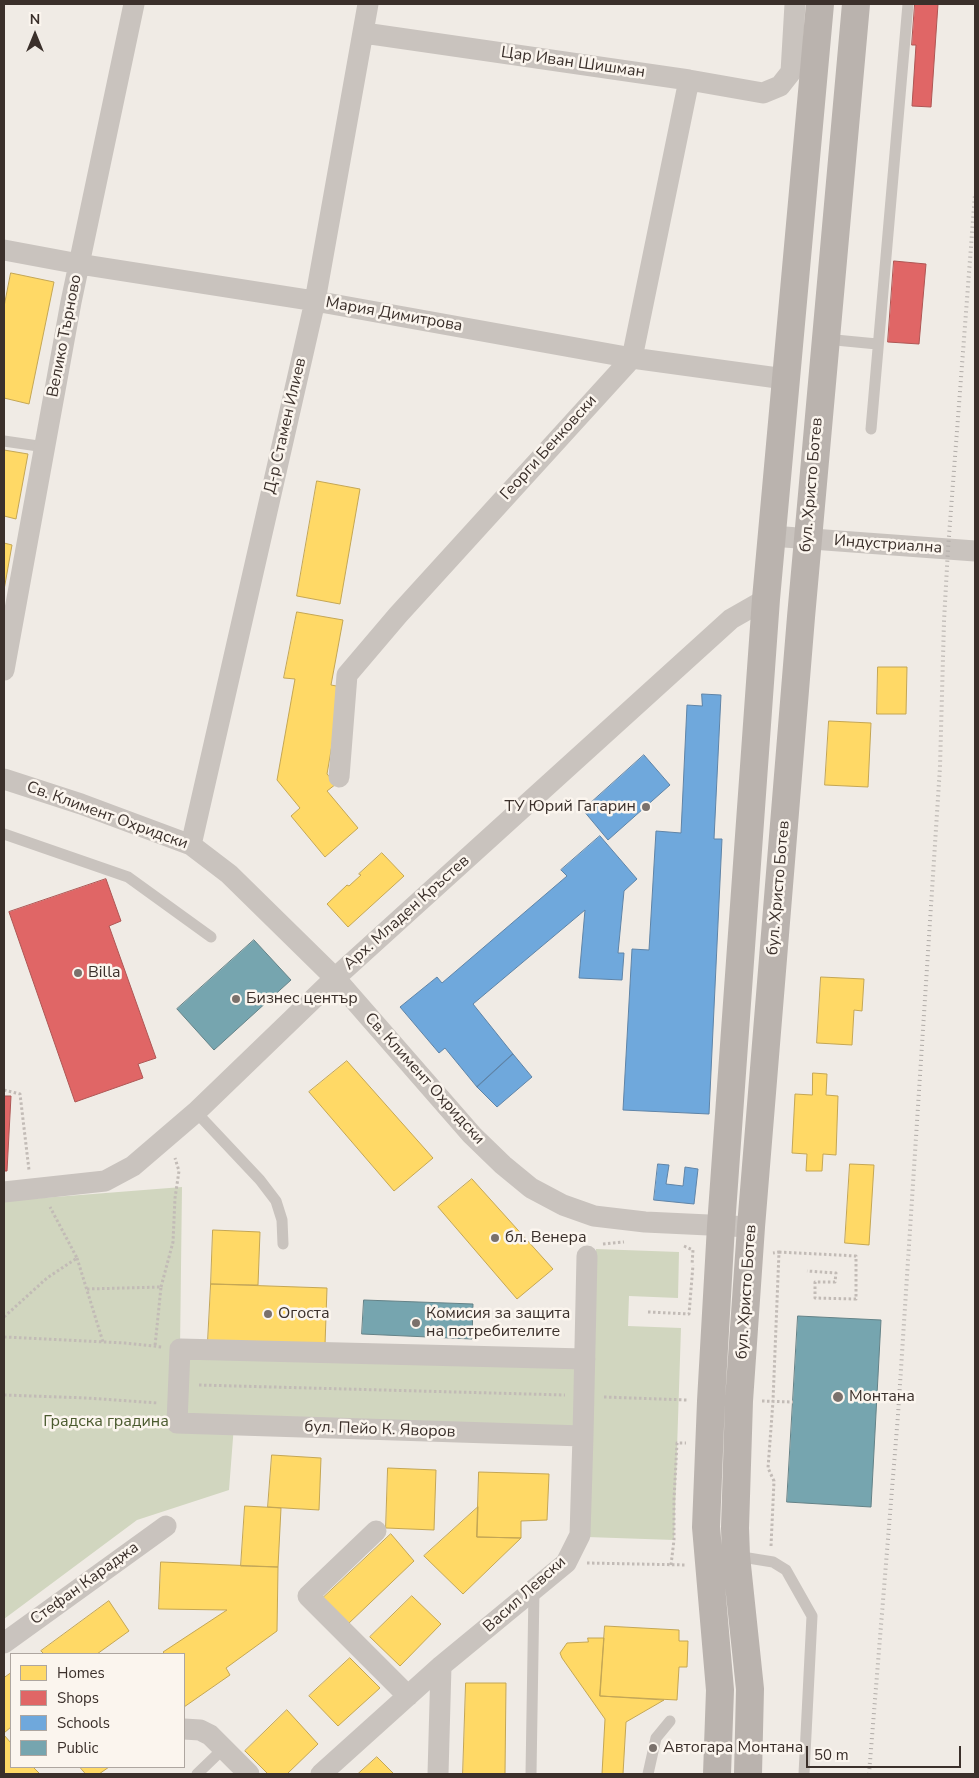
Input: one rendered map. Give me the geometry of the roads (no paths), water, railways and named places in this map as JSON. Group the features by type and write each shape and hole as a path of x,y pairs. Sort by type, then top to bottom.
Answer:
{"main road":[{"name":"бул. Христо Ботев","path":"717,1774 720,1690 706,1527 721,1226 771,536 820,4"},
{"name":"бул. Христо Ботев","path":"748,1774 750,1689 736,1556 735,1528 739,1401 750,1240 807,539 856,4"}],"street":[{"name":"Велико Търново","path":"4,670 6,646 79,264 134,4"},
{"name":"Д-р Стамен Илиев","path":"191,845 315,301 368,4"},
{"name":"Цар Иван Шишман","path":"364,33 689,80 763,94 780,86 791,72 795,4"},
{"path":"632,358 689,80"},
{"name":"Мария Димитрова","path":"4,250 79,264 315,301 632,358 785,379"},
{"name":"Георги Бенковски","path":"339,777 347,675 398,615 632,358"},
{"name":"Индустриална","path":"771,536 975,551"},
{"name":"Арх. Младен Кръстев","path":"4,1192 105,1181 133,1166 196,1112 335,978 732,619 766,599"},
{"name":"Св. Климент Охридски","path":"4,779 81,804 191,845 229,874 335,978 472,1135 531,1188 563,1205 594,1216 645,1222 721,1226 750,1240"},
{"name":"Васил Левски","path":"320,1774 441,1666 566,1563 580,1535 584,1436 586,1256"},
{"name":"бул. Пейо К. Яворов","path":"584,1436 178,1404 180,1349 585,1360"},
{"name":"Стефан Караджа","path":"4,1643 166,1526"},
{"path":"376,1531 308,1596 408,1696"},
{"path":"438,1774 441,1666"},
{"path":"185,1729 200,1730 210,1736 249,1774"}],"lane":[{"path":"871,429 908,4"},
{"path":"825,339 878,344"},
{"path":"4,441 45,447"},
{"path":"4,834 128,877 211,937"},
{"path":"196,1112 260,1180 276,1201 282,1220 283,1244"},
{"path":"736,1556 773,1562 786,1570 812,1616 804,1774"},
{"path":"532,1774 534,1590"},
{"path":"648,1774 656,1738 670,1721"},
{"path":"197,1774 223,1749"}],"railway":[{"path":"869,1774 898,1415 940,767 948,549 975,194"}],"place":[{"name":"ТУ Юрий Гагарин","path":"646,807"},
{"name":"Billa","path":"78,973"},
{"name":"Бизнес център","path":"236,999"},
{"name":"бл. Венера","path":"495,1238"},
{"name":"Огоста","path":"268,1314"},
{"name":"Комисия за защита на потребителите","path":"416,1323"},
{"name":"Монтана","path":"838,1397"},
{"name":"Автогара Монтана","path":"653,1748"}],"park label":[{"name":"Градска градина","path":"106,1422"}]}
